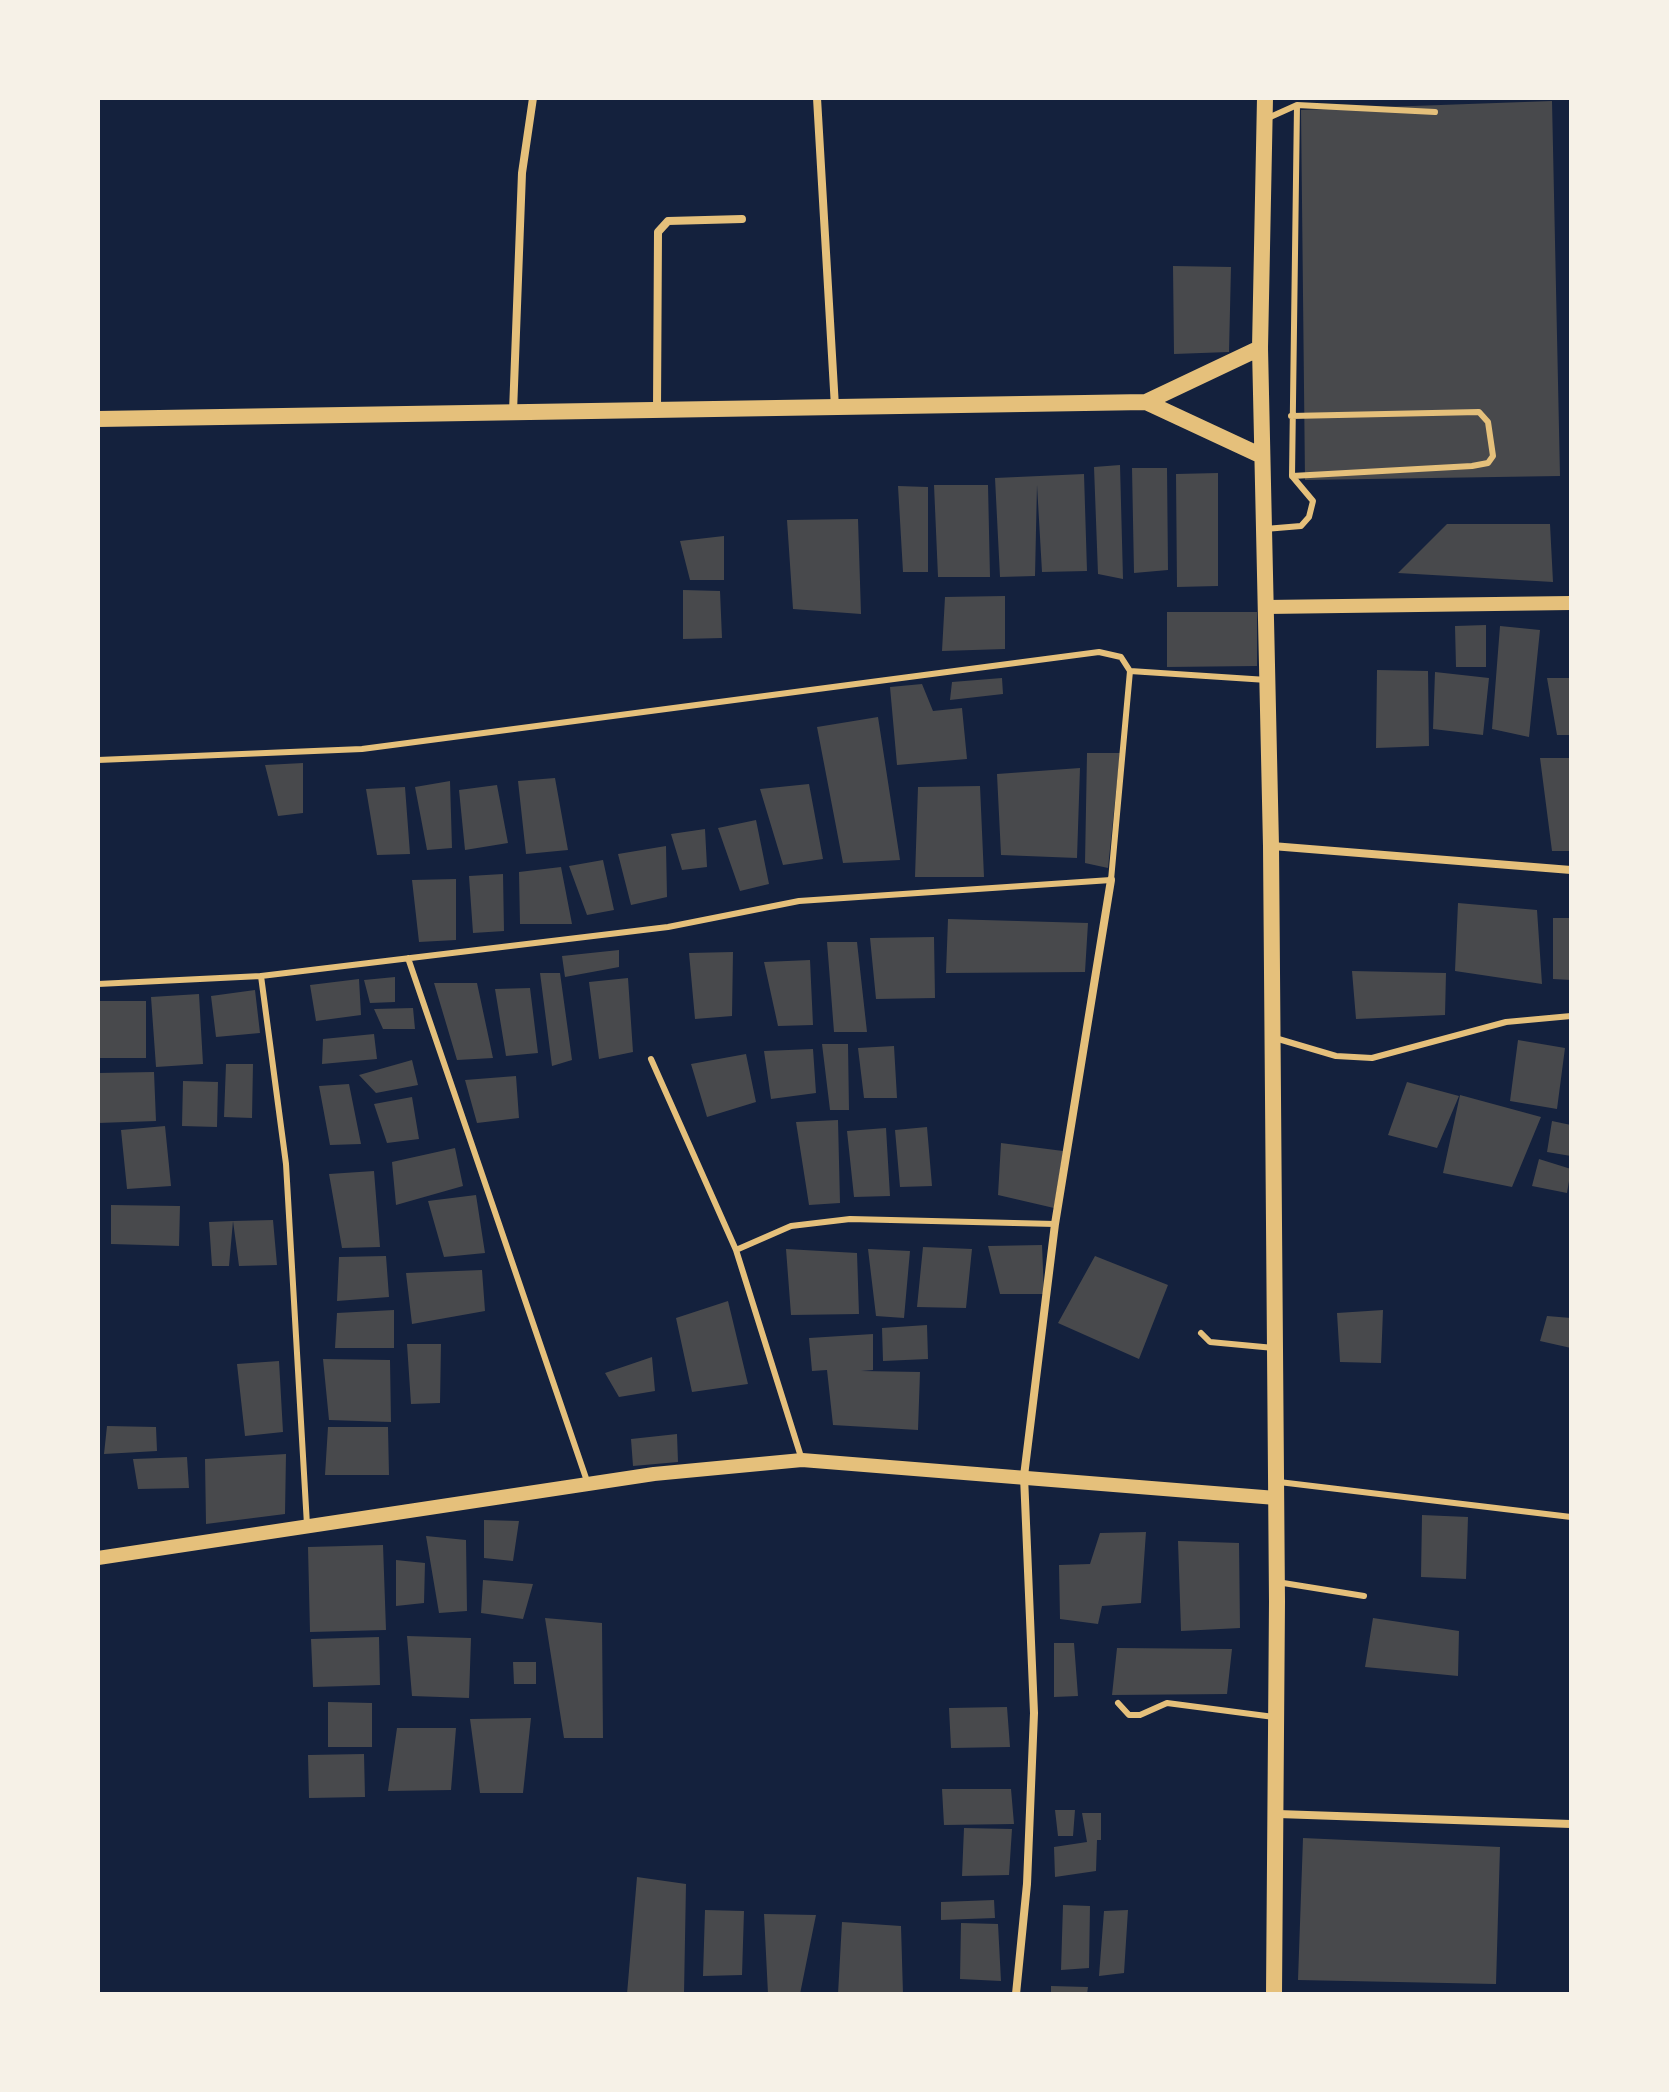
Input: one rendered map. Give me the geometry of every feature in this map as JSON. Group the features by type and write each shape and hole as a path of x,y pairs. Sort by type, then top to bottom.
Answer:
{"main road":[{"path":"1265,98 1260,348 1271,846 1278,1717 1274,1994"},
{"path":"98,419 1146,402 1260,348"},
{"path":"1146,402 1262,456"}],"street":[{"path":"513,413 522,173 533,98"},
{"path":"817,98 835,407"},
{"path":"657,410 658,232 668,221 742,219"},
{"path":"1266,607 1571,603"},
{"path":"1271,846 1571,870"},
{"path":"1016,1994 1027,1884 1034,1713 1024,1476 1055,1224 1111,880"},
{"path":"98,1558 588,1484 802,1460 1276,1490"},
{"path":"1278,1814 1571,1824"}],"lane":[{"path":"1265,119 1297,105 1435,112"},
{"path":"1264,529 1301,526 1309,517 1313,501 1292,476 1297,105"},
{"path":"1291,416 1479,412 1488,422 1493,456 1488,463 1472,466 1292,476"},
{"path":"98,760 362,749 1099,652 1121,657 1130,671 1111,880 799,901 668,927 261,976 98,984"},
{"path":"1130,671 1267,680"},
{"path":"408,958 588,1484"},
{"path":"261,976 286,1164 307,1528"},
{"path":"1272,1037 1336,1056 1372,1058 1506,1022 1571,1016"},
{"path":"651,1059 736,1250 802,1460"},
{"path":"736,1250 791,1226 850,1219 1055,1224"},
{"path":"1201,1333 1210,1342 1274,1348"},
{"path":"1276,1490 1571,1517"},
{"path":"1277,1582 1364,1596"},
{"path":"1118,1703 1129,1715 1140,1715 1167,1703 1278,1717"}],"building":[{"path":"1552,101 1560,476 1305,480 1301,110"},
{"path":"1173,266 1231,267 1229,352 1174,354"},
{"path":"1120,465 1123,579 1098,574 1094,467"},
{"path":"1132,468 1167,468 1168,570 1134,573"},
{"path":"1218,473 1218,586 1177,587 1176,474"},
{"path":"1084,474 1087,571 1042,572 1037,485 1035,576 1000,577 995,478"},
{"path":"934,485 988,485 990,577 938,577"},
{"path":"898,486 928,487 928,572 903,572"},
{"path":"858,519 861,614 793,609 787,520"},
{"path":"1447,524 1550,524 1553,582 1398,573"},
{"path":"724,536 724,580 690,580 680,541"},
{"path":"683,590 720,591 722,638 683,639"},
{"path":"1005,596 1005,649 942,651 945,597"},
{"path":"1167,612 1257,612 1257,666 1167,667"},
{"path":"1486,625 1486,667 1456,667 1455,626"},
{"path":"1500,626 1540,630 1529,737 1492,729"},
{"path":"1377,670 1428,671 1429,746 1376,748"},
{"path":"1435,672 1489,678 1483,735 1433,729"},
{"path":"1002,678 1003,694 950,700 952,682"},
{"path":"1547,678 1571,678 1571,735 1557,735"},
{"path":"922,684 933,711 962,708 967,759 897,765 890,687"},
{"path":"878,717 900,860 843,863 817,727"},
{"path":"1087,753 1120,753 1108,868 1085,863"},
{"path":"1540,758 1571,758 1571,851 1552,851"},
{"path":"303,763 303,813 278,816 265,765"},
{"path":"1080,768 1077,858 1001,855 997,774"},
{"path":"555,778 568,850 526,854 518,781"},
{"path":"450,781 452,848 427,850 415,787"},
{"path":"809,784 823,859 783,865 760,789"},
{"path":"497,785 508,843 465,850 459,790"},
{"path":"980,786 984,877 915,877 918,787"},
{"path":"405,787 410,854 377,855 366,789"},
{"path":"756,820 769,884 740,891 718,828"},
{"path":"705,829 707,867 682,870 671,834"},
{"path":"666,846 667,897 631,905 618,854"},
{"path":"603,860 614,910 587,915 569,866"},
{"path":"561,867 572,924 520,924 519,872"},
{"path":"503,874 504,931 473,933 469,876"},
{"path":"456,879 456,940 419,942 412,880"},
{"path":"1458,903 1537,910 1542,984 1455,971"},
{"path":"1553,918 1571,918 1571,980 1553,979"},
{"path":"948,919 1088,923 1085,972 946,973"},
{"path":"934,937 935,998 876,999 870,938"},
{"path":"827,942 857,942 867,1032 834,1032"},
{"path":"619,950 619,967 565,977 562,956"},
{"path":"733,952 732,1016 695,1019 689,953"},
{"path":"810,960 813,1025 778,1026 764,962"},
{"path":"1352,971 1446,973 1445,1015 1356,1019"},
{"path":"540,973 560,973 572,1060 552,1066"},
{"path":"395,977 395,1002 370,1003 364,980"},
{"path":"628,978 633,1052 599,1059 589,982"},
{"path":"359,979 361,1015 316,1021 310,985"},
{"path":"434,983 477,983 493,1058 457,1060"},
{"path":"530,988 538,1053 506,1056 495,989"},
{"path":"255,990 260,1033 216,1037 211,996"},
{"path":"199,994 203,1064 156,1067 151,997"},
{"path":"98,1001 146,1001 146,1058 98,1058"},
{"path":"413,1008 415,1029 383,1029 374,1009"},
{"path":"374,1034 377,1059 322,1064 323,1039"},
{"path":"1518,1040 1565,1048 1557,1109 1510,1101"},
{"path":"822,1044 848,1044 849,1110 830,1110"},
{"path":"894,1046 897,1098 864,1098 858,1048"},
{"path":"813,1049 816,1093 771,1099 764,1051"},
{"path":"746,1054 756,1102 707,1117 691,1064"},
{"path":"412,1060 418,1085 376,1093 359,1075"},
{"path":"226,1064 253,1064 252,1118 224,1117"},
{"path":"154,1072 156,1121 98,1123 98,1073"},
{"path":"516,1076 519,1118 477,1123 465,1080"},
{"path":"183,1081 218,1082 217,1127 182,1126"},
{"path":"1407,1082 1459,1096 1437,1148 1388,1135"},
{"path":"349,1084 361,1144 330,1145 319,1086"},
{"path":"1460,1095 1541,1117 1512,1187 1443,1173"},
{"path":"412,1097 419,1139 387,1143 374,1104"},
{"path":"838,1120 840,1203 809,1205 796,1122"},
{"path":"1552,1121 1571,1125 1571,1156 1547,1152"},
{"path":"165,1126 171,1186 127,1189 121,1130"},
{"path":"927,1127 932,1186 900,1187 895,1130"},
{"path":"886,1128 890,1196 854,1197 847,1131"},
{"path":"1001,1143 1063,1151 1054,1208 998,1195"},
{"path":"455,1148 463,1186 396,1205 392,1162"},
{"path":"1539,1159 1571,1169 1567,1193 1532,1186"},
{"path":"374,1171 380,1247 342,1248 329,1174"},
{"path":"476,1195 485,1253 444,1257 428,1201"},
{"path":"111,1205 180,1206 179,1246 111,1244"},
{"path":"273,1220 277,1265 239,1266 233,1221"},
{"path":"233,1221 229,1266 212,1266 209,1222"},
{"path":"1042,1245 1044,1294 1000,1294 988,1246"},
{"path":"923,1247 972,1249 966,1308 917,1307"},
{"path":"786,1249 857,1253 859,1314 791,1315"},
{"path":"868,1249 910,1251 904,1318 876,1316"},
{"path":"386,1256 389,1297 337,1301 339,1257"},
{"path":"1095,1256 1168,1285 1139,1359 1058,1323"},
{"path":"482,1270 485,1311 412,1324 406,1273"},
{"path":"728,1301 748,1384 692,1392 676,1318"},
{"path":"394,1310 394,1348 335,1348 337,1313"},
{"path":"1383,1310 1381,1363 1340,1362 1337,1313"},
{"path":"1547,1316 1571,1318 1571,1348 1540,1341"},
{"path":"927,1325 928,1359 883,1361 882,1328"},
{"path":"873,1334 873,1370 861,1371 920,1372 918,1430 833,1425 827,1370 812,1371 809,1338"},
{"path":"407,1344 441,1344 440,1403 411,1404"},
{"path":"652,1357 655,1391 619,1397 605,1373"},
{"path":"323,1359 390,1360 391,1422 329,1420"},
{"path":"279,1361 283,1432 245,1436 237,1364"},
{"path":"107,1426 156,1427 157,1451 104,1454"},
{"path":"328,1427 388,1427 389,1475 325,1475"},
{"path":"677,1434 678,1462 633,1466 631,1439"},
{"path":"286,1454 285,1514 206,1524 205,1459"},
{"path":"187,1457 189,1488 138,1489 133,1459"},
{"path":"1422,1515 1468,1517 1466,1579 1421,1577"},
{"path":"484,1520 519,1521 513,1561 484,1558"},
{"path":"1146,1532 1141,1603 1102,1606 1098,1624 1060,1619 1059,1565 1090,1564 1100,1533"},
{"path":"426,1536 466,1540 467,1611 439,1613"},
{"path":"1178,1541 1239,1543 1240,1628 1181,1631"},
{"path":"383,1545 386,1630 310,1632 308,1547"},
{"path":"396,1560 425,1563 424,1603 396,1606"},
{"path":"483,1580 533,1584 523,1619 481,1613"},
{"path":"545,1618 602,1623 603,1738 564,1738"},
{"path":"1373,1618 1459,1631 1458,1676 1365,1667"},
{"path":"407,1636 471,1638 469,1698 412,1696"},
{"path":"379,1637 380,1685 313,1687 311,1639"},
{"path":"1054,1643 1074,1643 1078,1696 1054,1697"},
{"path":"1117,1648 1232,1649 1227,1694 1112,1695"},
{"path":"513,1662 536,1662 536,1684 514,1684"},
{"path":"328,1702 372,1703 372,1747 328,1747"},
{"path":"1007,1707 1010,1747 951,1748 949,1708"},
{"path":"531,1718 523,1793 480,1793 470,1719"},
{"path":"397,1728 456,1728 451,1790 388,1791"},
{"path":"364,1754 365,1797 309,1798 308,1755"},
{"path":"942,1789 1011,1789 1014,1824 944,1825"},
{"path":"1055,1810 1075,1810 1073,1836 1058,1836"},
{"path":"1082,1813 1101,1813 1096,1871 1055,1877 1054,1847 1087,1842"},
{"path":"964,1828 1012,1829 1009,1875 962,1876"},
{"path":"1303,1838 1500,1847 1496,1984 1298,1980"},
{"path":"637,1877 686,1884 684,1994 627,1994"},
{"path":"994,1900 995,1918 941,1920 941,1902"},
{"path":"1063,1905 1090,1906 1089,1968 1061,1970"},
{"path":"705,1910 744,1911 742,1975 703,1976"},
{"path":"1128,1910 1124,1973 1099,1976 1104,1911"},
{"path":"764,1914 816,1915 800,1994 768,1994"},
{"path":"842,1922 901,1926 903,1994 838,1994"},
{"path":"961,1923 998,1924 1001,1981 960,1979"},
{"path":"1051,1986 1088,1987 1087,1994 1051,1994"}]}
